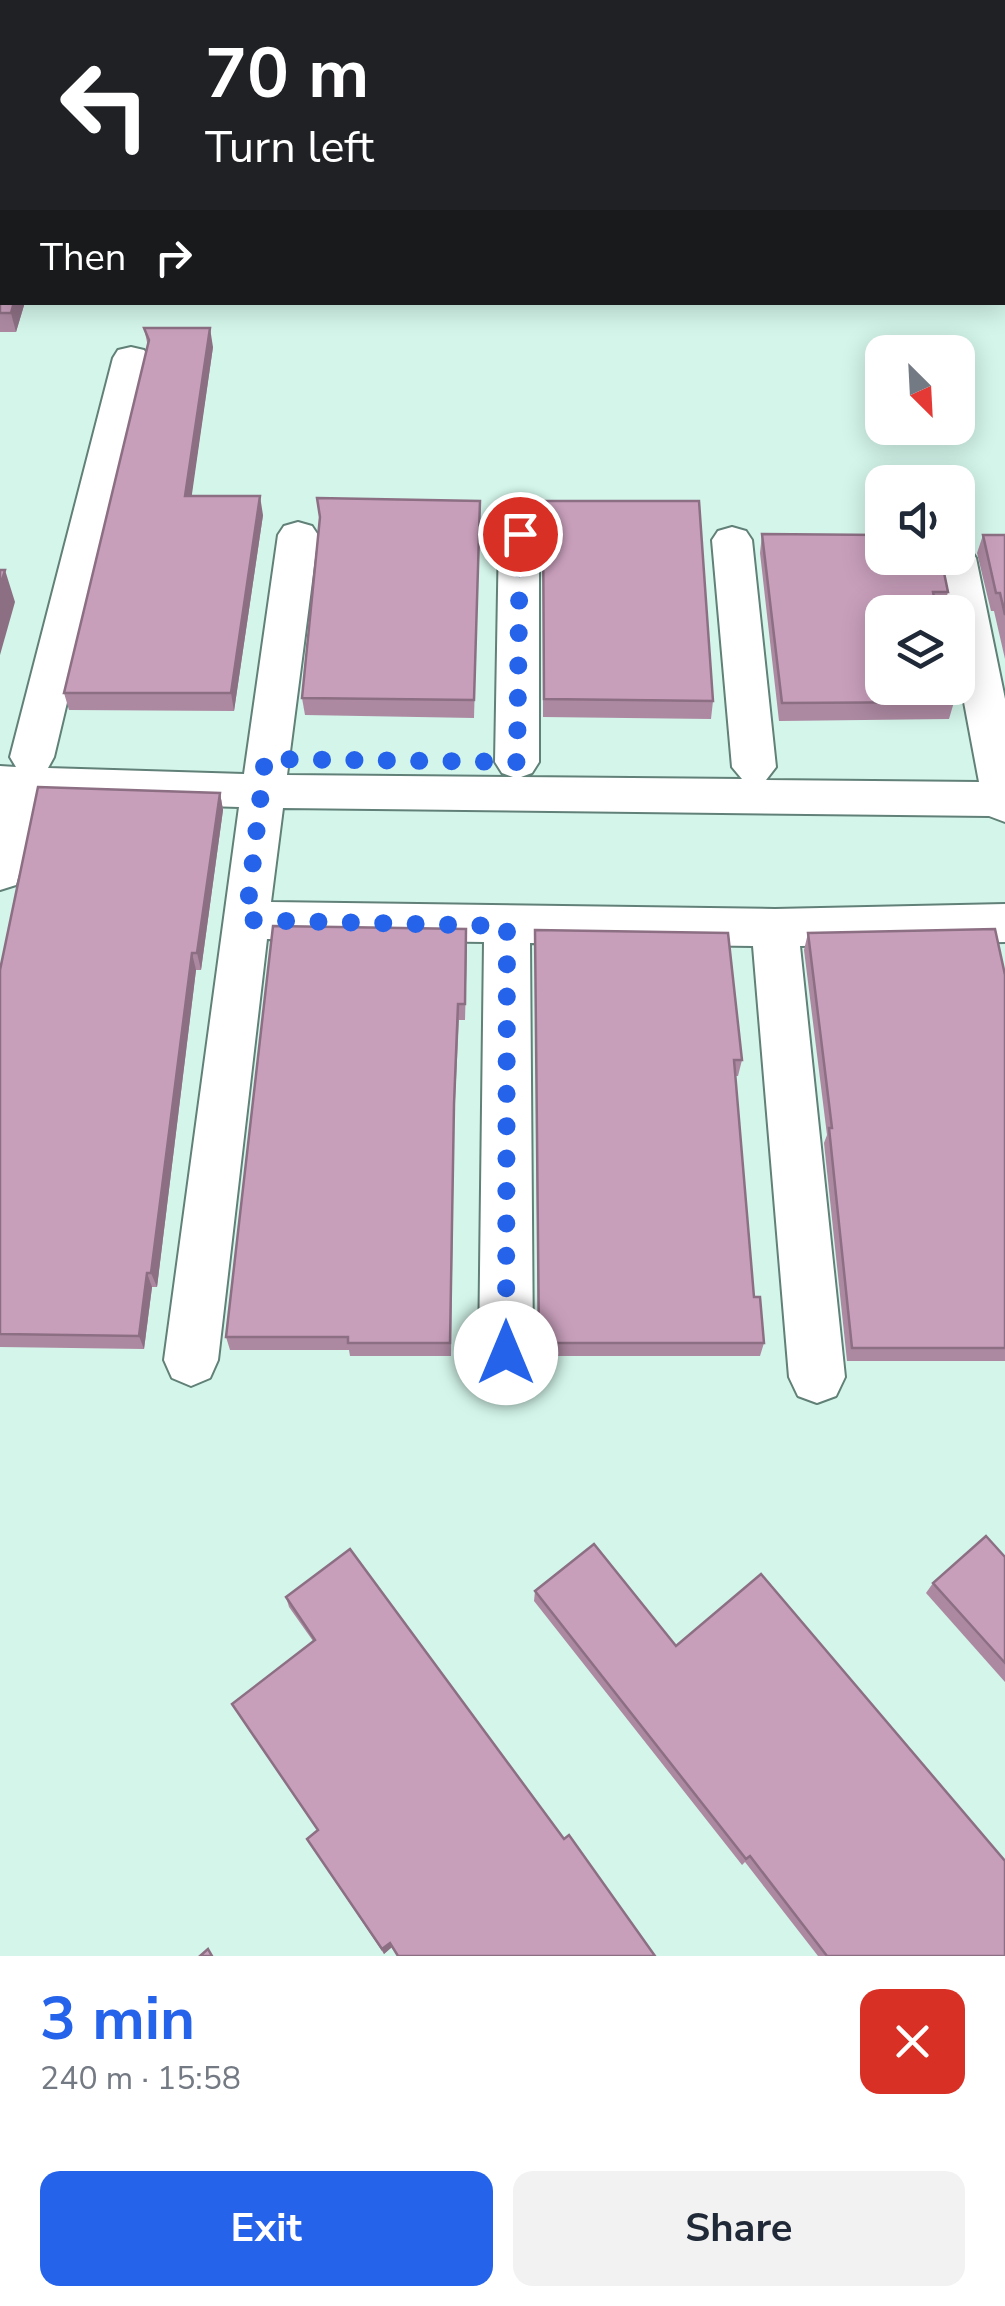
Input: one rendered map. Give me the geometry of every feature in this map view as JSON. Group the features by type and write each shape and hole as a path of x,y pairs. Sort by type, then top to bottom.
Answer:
{"street":[{"path":"0,872 14,770 132,358"},
{"path":"517,762 520,534"},
{"path":"192,1360 264,775 298,535"},
{"path":"732,540 754,767"},
{"path":"959,575 1003,789"},
{"path":"264,775 517,762 754,767 1003,789"},
{"path":"14,770 1003,789"},
{"path":"246,920 775,928 1005,923"},
{"path":"506,1353 507,926"},
{"path":"775,928 817,1377"}],"building":[{"path":"0,305 13,305 11,313 0,313"},
{"path":"144,328 210,328 185,496 260,496 231,693 64,693 149,340"},
{"path":"317,498 480,501 474,700 302,698 320,517"},
{"path":"538,501 699,501 713,701 544,699 543,516"},
{"path":"762,534 865,535 865,575 944,575 948,592 865,595 865,703 782,703"},
{"path":"983,535 1005,535 1005,615 1000,593 996,593"},
{"path":"38,787 220,793 197,953 192,953 151,1273 147,1273 139,1336 0,1334 0,970"},
{"path":"273,926 466,929 465,1004 458,1004 454,1104 450,1343 348,1343 348,1337 226,1337"},
{"path":"995,929 1005,975 1005,1348 852,1348 832,1128 808,933"},
{"path":"535,930 728,933 742,1060 734,1060 754,1297 760,1297 764,1343 539,1343"},
{"path":"986,1536 1005,1557 1005,1663 933,1583"},
{"path":"594,1544 676,1646 761,1574 1005,1861 1005,1956 827,1956 535,1591"},
{"path":"350,1549 564,1839 569,1835 655,1956 398,1956 390,1943 382,1949 307,1839 318,1830 232,1704 315,1640 286,1597"}],"route":[{"path":"506,1353 507,926 246,920 265,759 517,762 520,534"}]}
